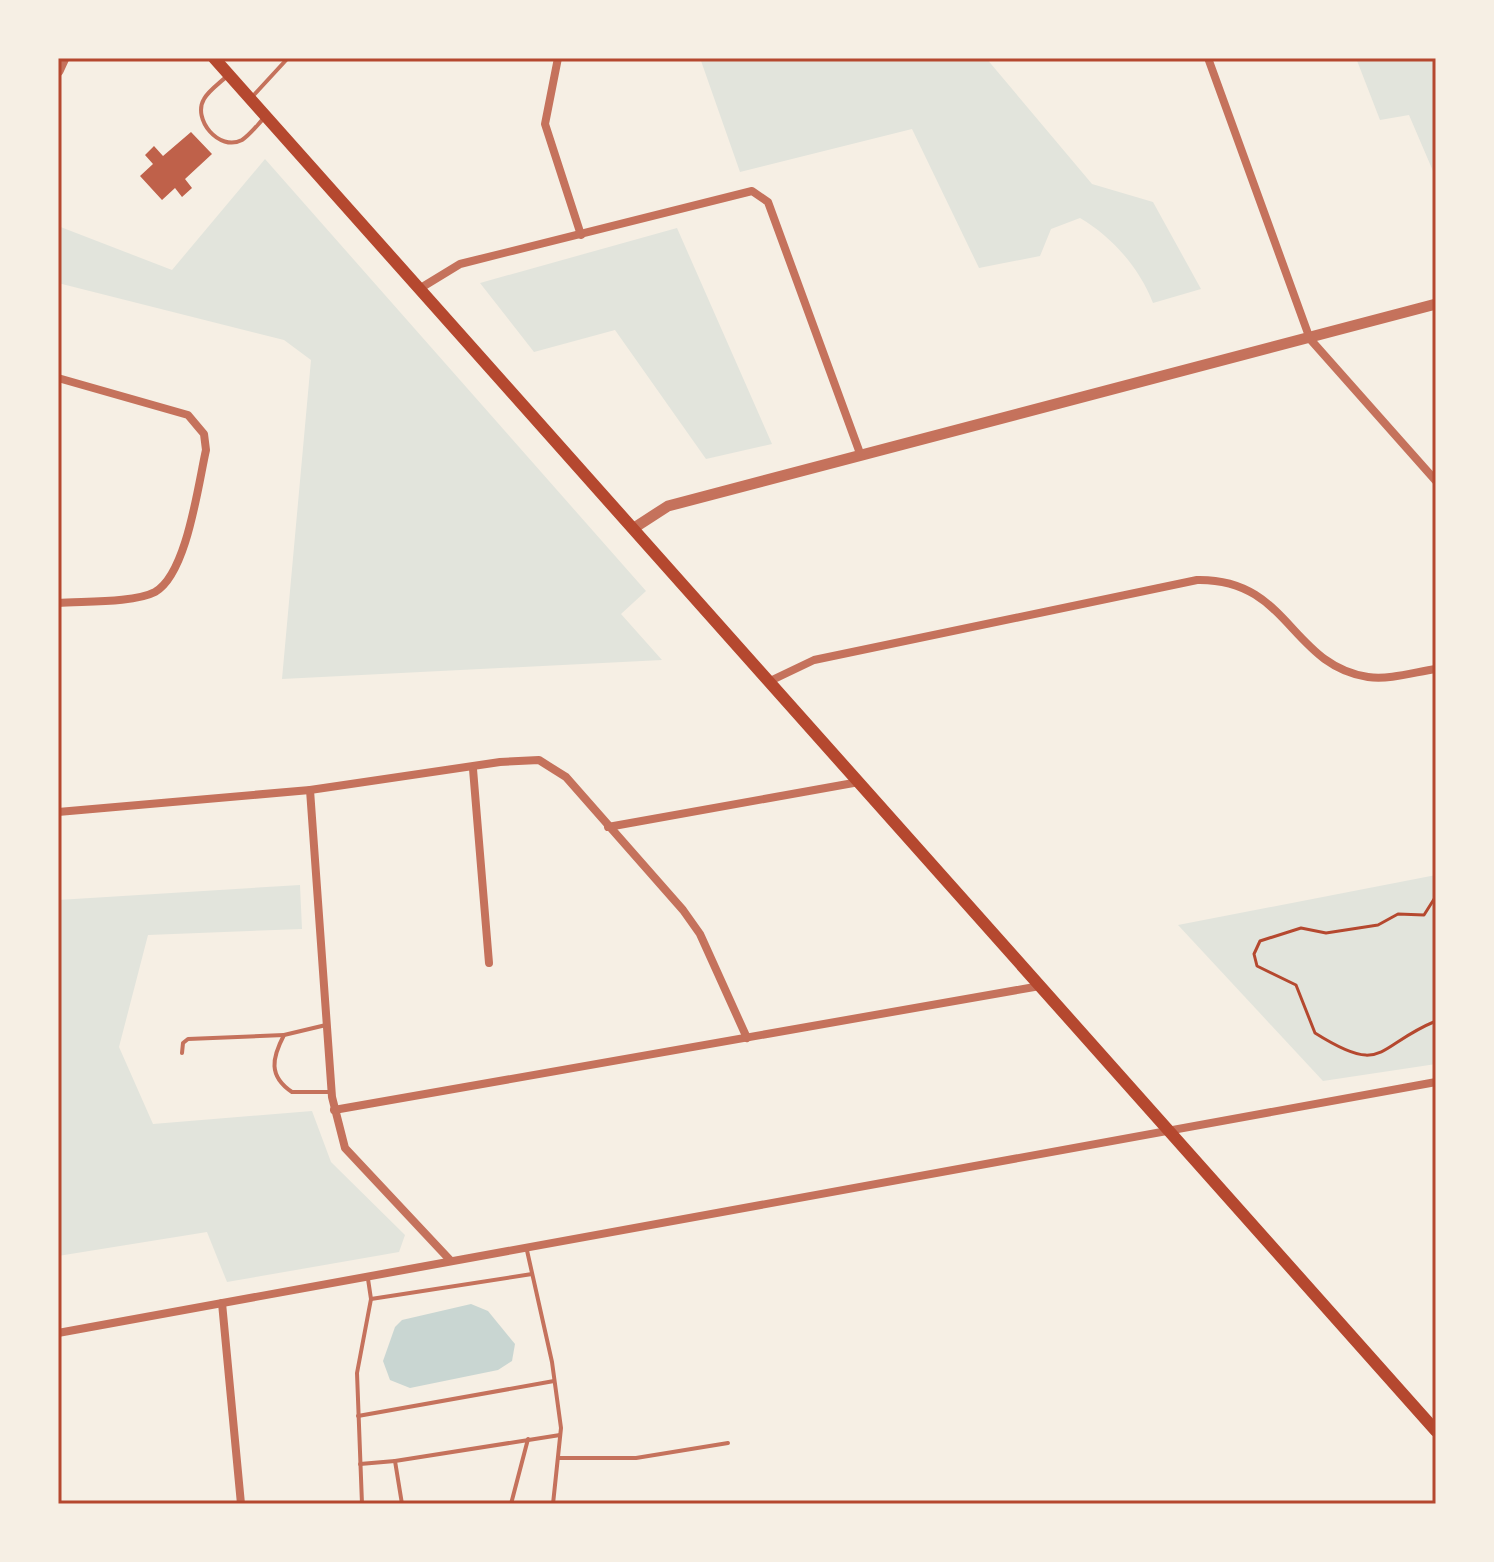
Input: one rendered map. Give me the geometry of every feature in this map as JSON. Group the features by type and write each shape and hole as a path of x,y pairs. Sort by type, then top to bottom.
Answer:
{"main road":[{"path":"214,58 1436,1431"}],"street":[{"path":"58,71 64,58"},
{"path":"558,58 545,124 581,235"},
{"path":"1208,58 1310,339 1436,481"},
{"path":"419,289 460,264 744,191 764,197 861,456"},
{"path":"634,528 668,506 1436,304"},
{"path":"58,378 175,409 197,422 204,434 206,450 178,566 164,585 140,596 58,603"},
{"path":"770,681 814,660 1197,580 1219,579 1253,591 1268,601 1319,657 1352,673 1386,677 1436,669"},
{"path":"58,812 310,790 473,769 500,762 539,760 566,777 700,934 747,1038"},
{"path":"473,769 489,963"},
{"path":"608,827 859,782"},
{"path":"310,790 332,1092 345,1148 450,1260"},
{"path":"334,1110 1040,986"},
{"path":"58,1333 525,1245 1436,1082"},
{"path":"222,1303 241,1504"}],"lane":[{"path":"250,98 288,58"},
{"path":"229,75 204,98 200,111 202,121 214,135 232,142 241,140 266,116"},
{"path":"182,1053 183,1043 188,1039 284,1035 328,1024"},
{"path":"284,1035 273,1063 282,1085 292,1092 332,1092"},
{"path":"525,1245 554,1381 560,1435 553,1504"},
{"path":"371,1299 532,1274"},
{"path":"362,1504 357,1373 371,1299 368,1276"},
{"path":"358,1416 554,1381"},
{"path":"360,1464 560,1435"},
{"path":"511,1504 528,1439"},
{"path":"558,1458 636,1458 728,1443"},
{"path":"395,1461 402,1504"}],"path":[{"path":"1436,896 1424,915 1398,914 1378,925 1326,933 1301,928 1260,941 1254,954 1257,966 1296,985 1315,1033 1350,1051 1371,1058 1385,1054 1407,1033 1436,1021"}],"shaded area":[{"path":"700,58 986,58 1092,184 1153,202 1201,289 1153,303 1140,277 1123,254 1103,234 1080,218 1051,229 1040,256 979,268 912,129 740,172"},
{"path":"1356,58 1436,58 1436,178 1409,115 1380,120"},
{"path":"265,159 646,591 621,614 662,660 282,679 311,360 284,340 58,283 58,226 172,270"},
{"path":"677,228 772,444 706,459 615,330 534,352 480,283"},
{"path":"1436,875 1436,1064 1323,1081 1178,925"},
{"path":"300,885 302,929 148,935 119,1047 153,1124 312,1111 331,1162 405,1235 399,1252 227,1282 207,1232 58,1256 58,900"},
{"path":"471,1304 488,1311 515,1344 512,1361 498,1370 410,1388 390,1380 383,1361 395,1327 402,1320"}],"building":[{"path":"191,132 212,154 185,179 192,188 182,197 175,188 162,200 140,176 153,164 145,155 154,146 163,156"}]}
